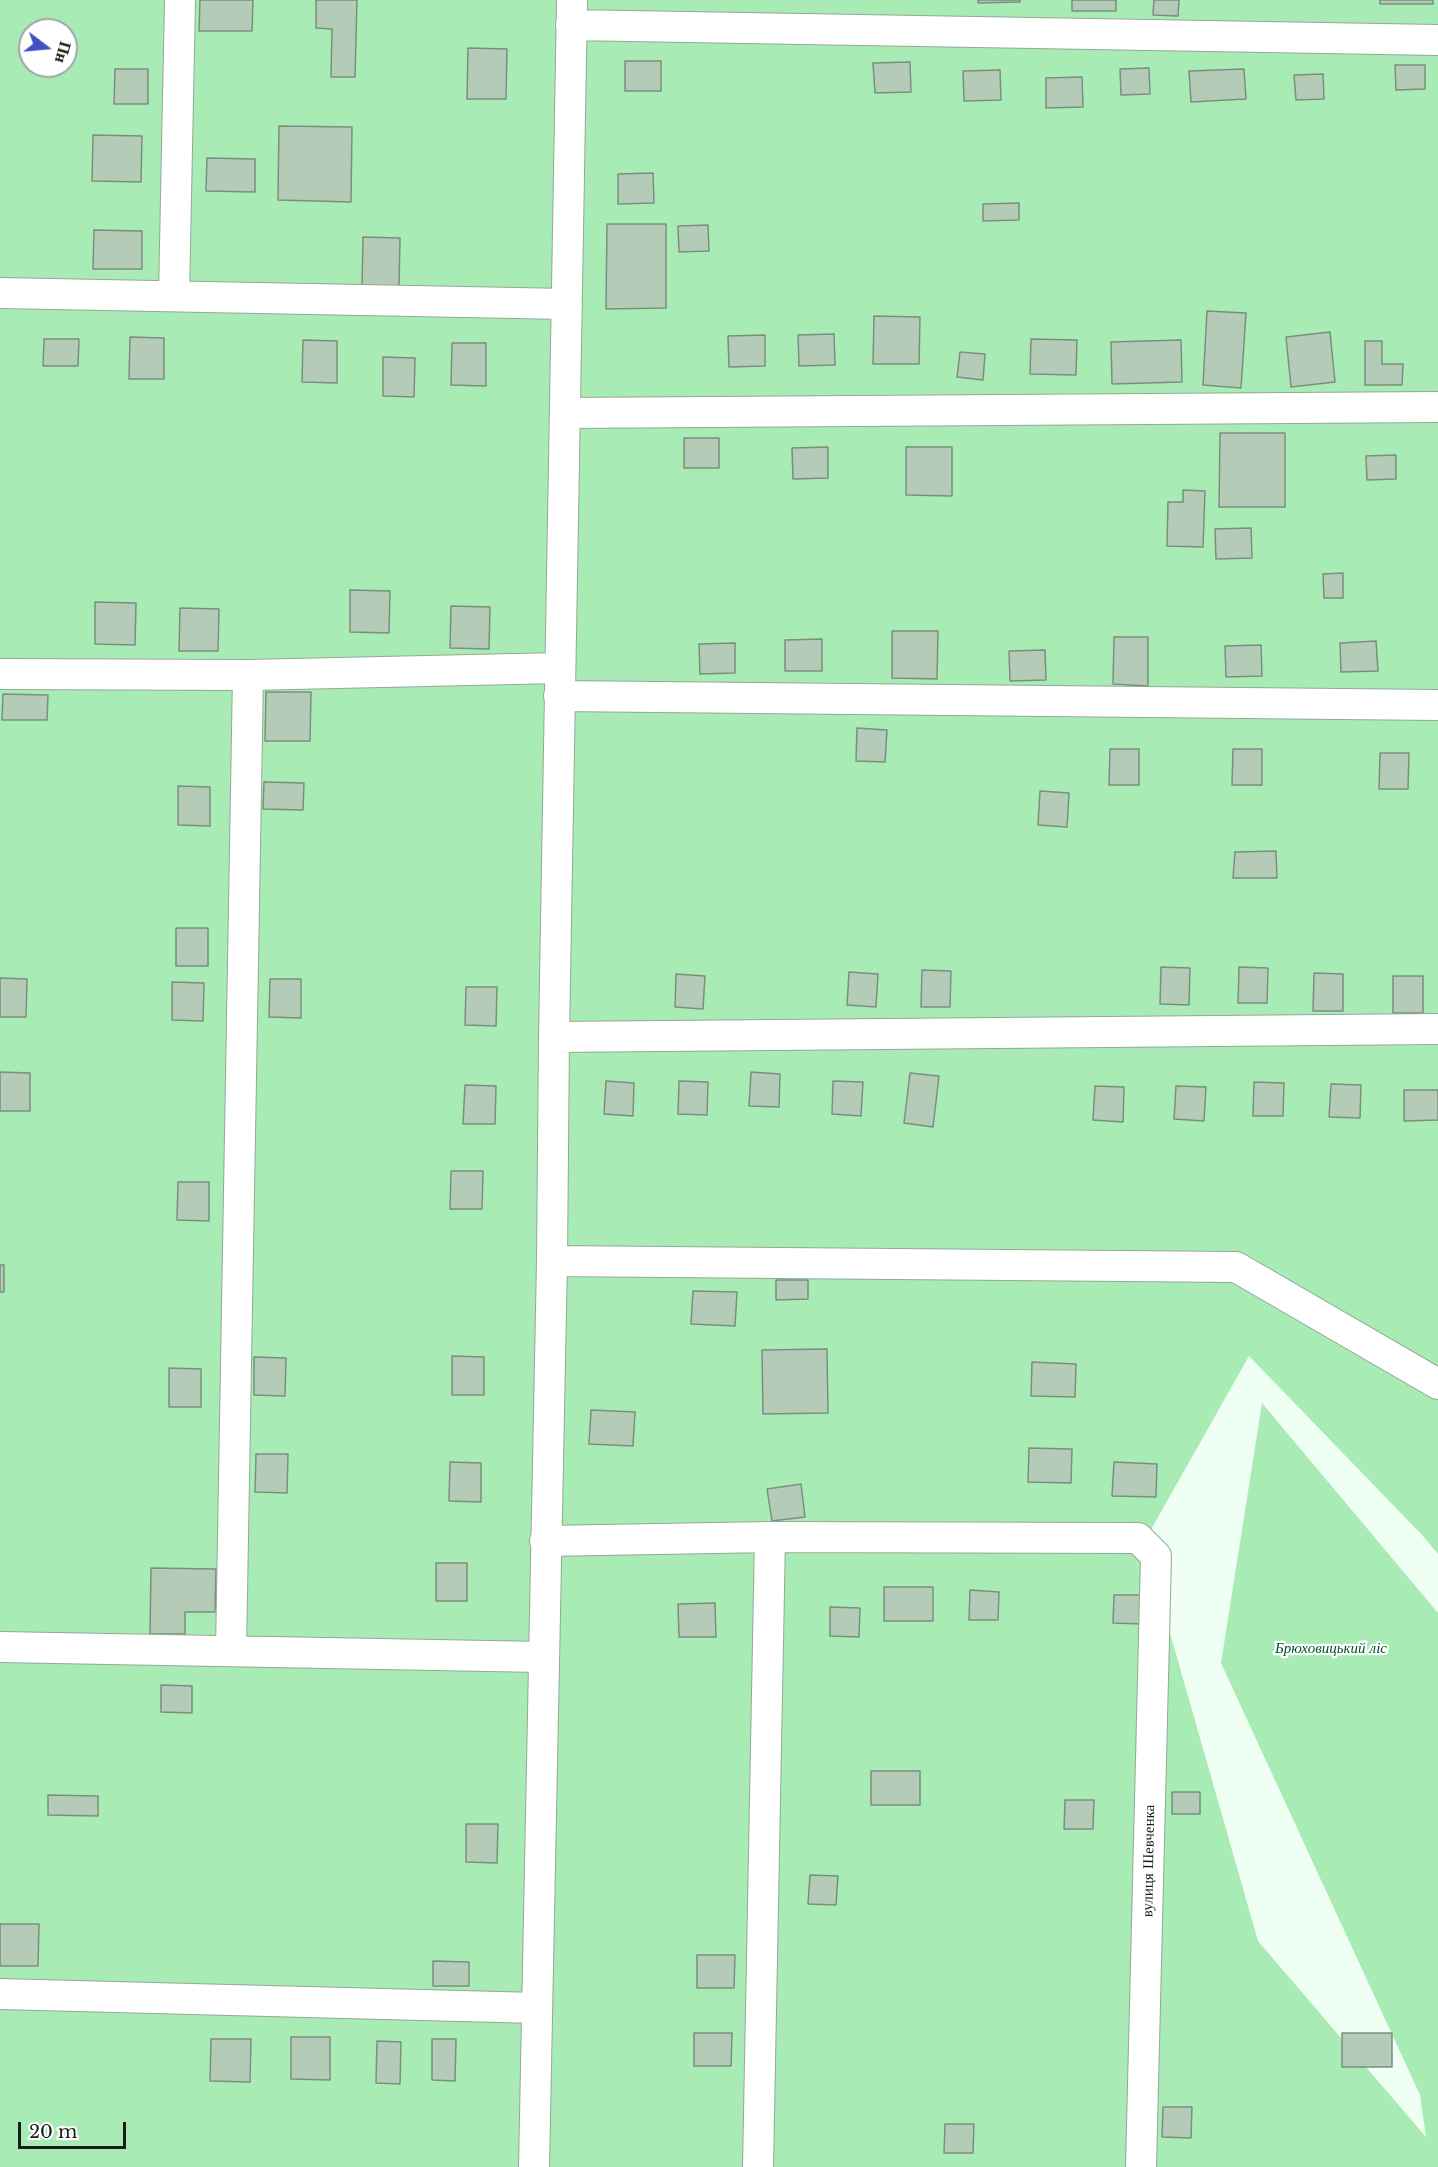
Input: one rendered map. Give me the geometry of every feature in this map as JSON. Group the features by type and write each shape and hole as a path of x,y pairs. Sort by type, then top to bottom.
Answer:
{"street":[{"path":"174,296 180,0"},
{"path":"534,2167 552,1261 572,13 1438,40"},
{"path":"0,293 567,304"},
{"path":"565,413 1438,407"},
{"path":"0,674 248,675 1438,705"},
{"path":"231,1651 248,675"},
{"path":"554,1037 1438,1029"},
{"path":"552,1261 1236,1267 1438,1383"},
{"path":"545,1541 770,1537 758,2167"},
{"name":"вулиця Шевченка","path":"770,1537 1138,1538 1156,1556 1141,2167"},
{"path":"0,1647 543,1657"},
{"path":"0,1994 537,2008"}],"green space":[{"name":"Брюховицький ліс","path":"0,0 1438,0 1438,1554 1249,1356 1144,1542 1258,1941 1426,2137 1420,2095 1221,1663 1262,1403 1438,1613 1438,2167 0,2167"}],"building":[{"path":"200,0 253,0 252,31 199,31"},
{"path":"316,0 357,0 355,77 331,77 332,29 316,28"},
{"path":"978,0 1020,0 1020,2 978,3"},
{"path":"1072,0 1116,0 1116,11 1072,11"},
{"path":"1154,0 1179,0 1178,16 1153,15"},
{"path":"1380,0 1433,0 1433,4 1380,4"},
{"path":"468,48 507,49 506,99 467,99"},
{"path":"625,61 661,61 661,91 625,91"},
{"path":"910,62 911,92 875,93 873,63"},
{"path":"1395,65 1425,65 1425,89 1396,90"},
{"path":"1149,68 1150,94 1121,95 1120,69"},
{"path":"115,69 148,69 148,104 114,104"},
{"path":"1244,69 1246,99 1191,102 1189,71"},
{"path":"1000,70 1001,100 964,101 963,71"},
{"path":"1323,74 1324,99 1296,100 1294,75"},
{"path":"1082,77 1083,107 1046,108 1046,78"},
{"path":"279,126 352,127 351,202 278,200"},
{"path":"93,135 142,136 141,182 92,181"},
{"path":"207,158 255,159 255,192 206,191"},
{"path":"653,173 654,203 618,204 618,174"},
{"path":"1019,203 1019,220 983,221 983,204"},
{"path":"607,224 666,224 666,308 606,309"},
{"path":"708,225 709,251 679,252 678,226"},
{"path":"94,230 142,231 142,269 93,269"},
{"path":"363,237 400,238 399,289 362,288"},
{"path":"1207,311 1246,313 1241,388 1203,385"},
{"path":"874,316 920,317 919,364 873,364"},
{"path":"1330,332 1335,382 1291,387 1286,337"},
{"path":"834,334 835,365 799,366 798,335"},
{"path":"765,335 765,366 729,367 728,336"},
{"path":"130,337 164,338 164,379 129,379"},
{"path":"44,339 79,339 78,366 43,366"},
{"path":"1031,339 1077,340 1076,375 1030,374"},
{"path":"303,340 337,341 337,383 302,382"},
{"path":"1181,340 1182,382 1112,384 1111,342"},
{"path":"1365,341 1382,341 1382,364 1403,364 1402,385 1365,385"},
{"path":"452,343 486,343 486,386 451,385"},
{"path":"960,352 985,354 983,380 957,377"},
{"path":"383,357 415,358 414,397 383,396"},
{"path":"1220,433 1285,433 1285,507 1219,507"},
{"path":"684,438 719,438 719,468 684,468"},
{"path":"828,447 828,478 793,479 792,448"},
{"path":"906,447 952,447 952,496 906,495"},
{"path":"1396,455 1396,479 1367,480 1366,456"},
{"path":"1183,490 1205,491 1203,547 1167,546 1168,502 1183,502"},
{"path":"1251,528 1252,558 1216,559 1215,529"},
{"path":"1343,573 1343,598 1324,598 1323,574"},
{"path":"350,590 390,591 389,633 350,632"},
{"path":"95,602 136,603 135,645 95,644"},
{"path":"451,606 490,607 489,649 450,648"},
{"path":"180,608 219,609 218,651 179,651"},
{"path":"892,631 938,631 937,679 892,678"},
{"path":"1114,637 1148,637 1148,686 1113,684"},
{"path":"822,639 822,671 785,671 785,640"},
{"path":"1376,641 1378,671 1341,672 1340,643"},
{"path":"735,643 735,673 700,674 699,644"},
{"path":"1261,645 1262,676 1226,677 1225,646"},
{"path":"1045,650 1046,680 1010,681 1009,651"},
{"path":"266,692 311,692 310,741 265,741"},
{"path":"3,694 48,695 47,720 2,720"},
{"path":"857,728 887,730 885,762 856,761"},
{"path":"1110,749 1139,749 1139,785 1109,785"},
{"path":"1233,749 1262,749 1262,785 1232,785"},
{"path":"1380,753 1409,753 1408,789 1379,789"},
{"path":"264,782 304,783 303,810 263,809"},
{"path":"178,786 210,787 210,826 178,825"},
{"path":"1040,791 1069,793 1067,827 1038,825"},
{"path":"1276,851 1277,878 1233,878 1235,852"},
{"path":"176,928 208,928 208,966 176,966"},
{"path":"1161,967 1190,968 1189,1005 1160,1004"},
{"path":"1239,967 1268,968 1267,1003 1238,1003"},
{"path":"922,970 951,971 950,1007 921,1007"},
{"path":"849,972 878,974 876,1007 847,1005"},
{"path":"1314,973 1343,974 1343,1011 1313,1011"},
{"path":"676,974 705,976 703,1009 675,1007"},
{"path":"1393,976 1423,976 1423,1013 1393,1013"},
{"path":"0,978 27,979 26,1017 0,1017"},
{"path":"270,979 301,979 301,1018 269,1017"},
{"path":"172,982 204,983 203,1021 172,1020"},
{"path":"466,987 497,987 496,1026 465,1025"},
{"path":"0,1072 30,1073 30,1111 0,1111"},
{"path":"751,1072 780,1074 779,1107 749,1106"},
{"path":"910,1073 939,1076 933,1127 904,1123"},
{"path":"606,1081 634,1083 633,1116 604,1114"},
{"path":"679,1081 708,1082 707,1115 678,1114"},
{"path":"833,1081 863,1082 861,1116 832,1114"},
{"path":"1254,1082 1284,1083 1283,1116 1253,1116"},
{"path":"1331,1084 1361,1085 1360,1118 1329,1117"},
{"path":"465,1085 496,1086 495,1124 463,1124"},
{"path":"1095,1086 1124,1087 1123,1122 1093,1120"},
{"path":"1176,1086 1206,1087 1204,1121 1174,1119"},
{"path":"1404,1090 1438,1090 1438,1120 1404,1121"},
{"path":"451,1171 483,1171 482,1209 450,1209"},
{"path":"178,1182 209,1182 209,1221 177,1220"},
{"path":"0,1265 4,1265 4,1292 0,1292"},
{"path":"776,1280 808,1280 808,1299 776,1300"},
{"path":"693,1291 737,1292 735,1326 691,1324"},
{"path":"827,1349 828,1413 763,1414 762,1350"},
{"path":"452,1356 484,1357 484,1395 452,1395"},
{"path":"254,1357 286,1358 285,1396 254,1395"},
{"path":"1032,1362 1076,1364 1075,1397 1031,1396"},
{"path":"169,1368 201,1369 201,1407 169,1407"},
{"path":"591,1410 635,1412 633,1446 589,1444"},
{"path":"1029,1448 1072,1449 1071,1483 1028,1482"},
{"path":"256,1454 288,1454 287,1493 255,1492"},
{"path":"450,1462 481,1463 481,1502 449,1501"},
{"path":"1114,1462 1157,1464 1156,1497 1112,1496"},
{"path":"801,1484 805,1517 772,1521 767,1489"},
{"path":"436,1563 467,1563 467,1601 436,1601"},
{"path":"151,1568 216,1569 215,1612 185,1612 185,1634 150,1634"},
{"path":"884,1587 933,1587 933,1621 884,1621"},
{"path":"970,1590 999,1592 998,1620 969,1620"},
{"path":"1114,1595 1143,1595 1142,1624 1113,1623"},
{"path":"715,1603 716,1637 679,1637 678,1604"},
{"path":"830,1607 860,1608 859,1637 830,1636"},
{"path":"161,1685 192,1686 192,1713 161,1712"},
{"path":"871,1771 920,1771 920,1805 871,1805"},
{"path":"1172,1792 1200,1792 1200,1814 1172,1814"},
{"path":"48,1795 98,1796 98,1816 48,1815"},
{"path":"1065,1800 1094,1800 1093,1829 1064,1829"},
{"path":"466,1824 498,1824 497,1863 466,1862"},
{"path":"810,1875 838,1876 836,1905 808,1904"},
{"path":"0,1924 39,1924 38,1966 0,1966"},
{"path":"697,1955 735,1955 734,1988 697,1988"},
{"path":"433,1961 469,1962 469,1986 433,1986"},
{"path":"694,2033 732,2033 731,2066 694,2066"},
{"path":"1342,2033 1392,2033 1392,2067 1342,2067"},
{"path":"291,2037 330,2037 330,2080 291,2079"},
{"path":"211,2039 251,2039 250,2082 210,2081"},
{"path":"432,2039 456,2039 455,2081 432,2080"},
{"path":"377,2041 401,2042 400,2084 376,2083"},
{"path":"1163,2107 1192,2107 1191,2138 1162,2137"},
{"path":"945,2124 974,2124 973,2153 944,2153"}]}
